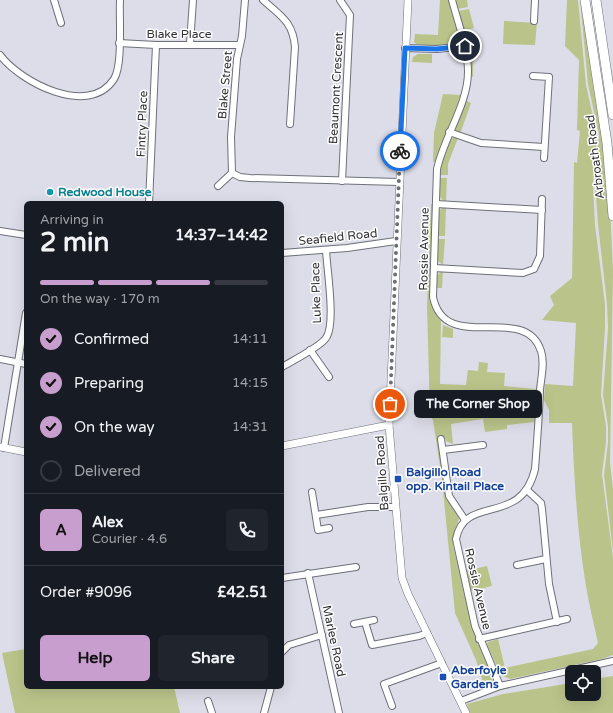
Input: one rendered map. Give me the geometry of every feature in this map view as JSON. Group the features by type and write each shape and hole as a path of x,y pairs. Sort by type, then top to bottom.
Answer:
{"main road":[{"name":"Arbroath Road","path":"585,0 607,143 613,216"},
{"name":"Arbroath Road","path":"596,0 613,115"}],"street":[{"path":"54,0 61,23"},
{"path":"0,55 16,70 42,87 68,95 80,96 101,91 114,79 117,73 120,0"},
{"path":"190,44 193,0"},
{"name":"Blake Street","path":"232,173 231,137 239,45 242,36 245,0"},
{"path":"264,0 289,22 294,35 295,47 290,124"},
{"name":"Beaumont Crescent","path":"340,0 350,15 342,181"},
{"name":"Balgillo Road","path":"408,0 396,241 390,425 395,507 402,578 466,713"},
{"name":"Rossie Avenue","path":"452,0 468,59 467,84 437,169 434,268 435,304 438,311 446,321 460,326 526,331 538,344 542,362 535,469 527,490 513,503 504,507 478,512 465,520 458,533 457,548 479,639 500,686"},
{"path":"534,21 535,0"},
{"path":"527,10 534,10"},
{"name":"Blake Place","path":"119,43 156,45 239,45"},
{"name":"Fintry Place","path":"149,201 156,45"},
{"path":"405,48 437,49 465,46"},
{"path":"533,76 549,77 544,158"},
{"path":"449,132 481,143 544,147"},
{"path":"218,186 232,173 240,177 250,178 399,182"},
{"path":"434,268 529,272 534,269 540,256 542,199"},
{"path":"436,204 542,210"},
{"path":"0,231 24,234"},
{"name":"Seafield Road","path":"284,253 326,250 396,241"},
{"name":"Luke Place","path":"284,366 326,339 330,324 326,250"},
{"path":"24,327 19,362 2,447 24,452"},
{"path":"310,350 329,377"},
{"path":"0,359 24,363"},
{"path":"284,446 390,425"},
{"path":"441,439 449,496 465,520"},
{"path":"443,450 483,445"},
{"path":"527,490 541,503 549,584 557,622"},
{"path":"312,492 318,530 329,528"},
{"path":"316,515 368,506 395,507"},
{"path":"517,565 546,559"},
{"path":"284,578 356,566"},
{"name":"Marlee Road","path":"308,573 339,713"},
{"path":"354,624 374,620"},
{"path":"479,639 567,620"},
{"path":"365,622 372,645 419,636 427,633"},
{"path":"284,650 289,645 299,641 322,635"},
{"path":"461,700 500,686 612,662"},
{"path":"392,706 384,684 442,663"},
{"path":"264,713 270,689"},
{"path":"208,701 212,713"}],"green space":[{"path":"440,0 450,0 458,32 457,41 443,46 416,44 414,42 415,34 438,35"},
{"path":"455,0 467,0 468,7 457,9"},
{"path":"567,0 578,0 586,85 597,135 593,184 595,225 605,304 601,395 606,426 606,442 602,474 613,558 613,655 602,659 574,665 565,665 565,667 510,679 501,675 487,645 488,642 498,639 505,668 593,649 598,643 587,593 580,545 572,423 549,423 549,410 544,400 545,384 573,386 576,323 542,320 554,305 550,296 572,278 574,162 577,163 580,131 577,130 579,60 565,46"},
{"path":"580,0 603,135 610,205 613,271 610,463 613,489 613,551 604,475 608,442 608,426 603,395 608,328 595,184 599,135 588,84"},
{"path":"469,9 474,28 463,31 458,11"},
{"path":"504,21 537,23 535,45 503,44"},
{"path":"474,35 473,77 471,76 470,56 465,38"},
{"path":"418,54 432,54 432,63 412,62 413,57"},
{"path":"443,94 461,95 435,162 433,162 434,133"},
{"path":"465,100 471,103 460,134 455,129 455,125"},
{"path":"455,137 458,138 448,164 448,175 440,175 441,165 449,140"},
{"path":"439,178 447,178 446,202 439,195"},
{"path":"431,204 433,204 431,299 435,312 441,321 440,384 466,385 468,370 478,371 479,362 488,363 487,372 505,373 504,386 536,389 534,422 507,425 507,429 485,432 483,419 451,424 453,444 446,441 445,438 439,439 446,496 459,518 453,545 474,632 493,675 492,683 484,685 476,660 455,613 442,480 433,420 430,416 427,306"},
{"path":"443,207 446,207 445,236 438,236 438,212"},
{"path":"437,239 445,239 443,265 437,260"},
{"path":"441,271 443,271 442,288 436,288 437,276"},
{"path":"443,325 453,329 453,338 442,337"},
{"path":"487,566 492,586 471,591 466,571"},
{"path":"24,649 24,689 174,689 180,713 15,713 2,653"},
{"path":"613,676 613,713 470,713 467,704 503,694 565,684 565,701 601,701 601,678"}],"way so far":[{"path":"390,404 400,151"}],"place":[{"name":"Redwood House","path":"50,192"},
{"name":"The Corner Shop","path":"390,404"},
{"name":"Balgillo Road opp. Kintail Place","path":"398,479"},
{"name":"Aberfoyle Gardens","path":"443,677"}],"route":[{"path":"400,151 405,48 437,49 465,46"}]}
